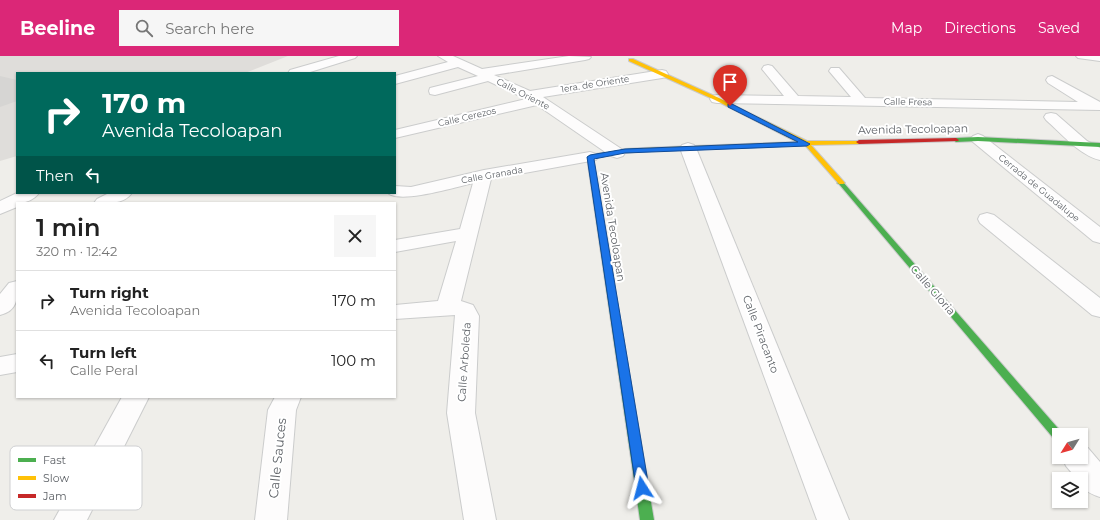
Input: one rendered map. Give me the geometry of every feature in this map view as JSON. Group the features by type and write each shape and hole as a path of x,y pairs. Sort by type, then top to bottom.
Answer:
{"street":[{"path":"297,72 351,56"},
{"name":"Calle Oriente","path":"444,56 533,98 617,152"},
{"path":"1082,56 1100,58"},
{"path":"435,91 485,75 585,57"},
{"path":"631,60 717,99 807,144"},
{"path":"396,80 458,63"},
{"path":"768,69 794,100"},
{"path":"835,71 862,102"},
{"name":"1era. de Oriente","path":"533,98 662,74"},
{"path":"1052,80 1098,106"},
{"path":"917,90 932,103"},
{"name":"Calle Cerezos","path":"396,134 533,98"},
{"name":"Calle Fresa","path":"717,99 1098,106"},
{"path":"1051,117 1082,144 1100,155"},
{"name":"Avenida Tecoloapan","path":"647,520 590,157 617,152 688,148 978,139 1100,145"},
{"name":"Cerrada de Guadalupe","path":"978,139 1100,237"},
{"name":"Calle Gloria","path":"807,144 1052,429"},
{"name":"Calle Piracanto","path":"688,148 833,520"},
{"name":"Calle Granada","path":"396,191 411,192 484,175 590,157"},
{"path":"396,312 448,307 484,175"},
{"path":"0,208 28,194"},
{"path":"105,202 120,194"},
{"path":"987,219 1100,310"},
{"path":"396,246 468,233"},
{"path":"0,308 16,289"},
{"name":"Calle Arboleda","path":"448,307 466,310 467,316 461,413 480,520"},
{"path":"0,366 16,363"},
{"path":"110,446 135,398"},
{"name":"Calle Sauces","path":"272,520 282,410 288,398"},
{"path":"1083,464 1100,484"},
{"path":"70,520 75,510"}],"shaded area":[{"path":"0,56 288,56 248,72 16,72 16,156 0,161"}],"building":[{"path":"0,76 16,80 16,101 0,107"}],"traffic: fast":[{"path":"956,140 978,139 1100,145"},
{"path":"643,150 625,151 590,157 647,520"},
{"path":"841,183 1052,429"}],"traffic: slow":[{"path":"631,60 717,99 807,144 841,183"},
{"path":"643,150 737,145 859,142"}],"traffic: jam":[{"path":"859,142 956,140"}],"route":[{"path":"642,488 590,157 625,151 737,145 807,144 730,106"}]}
